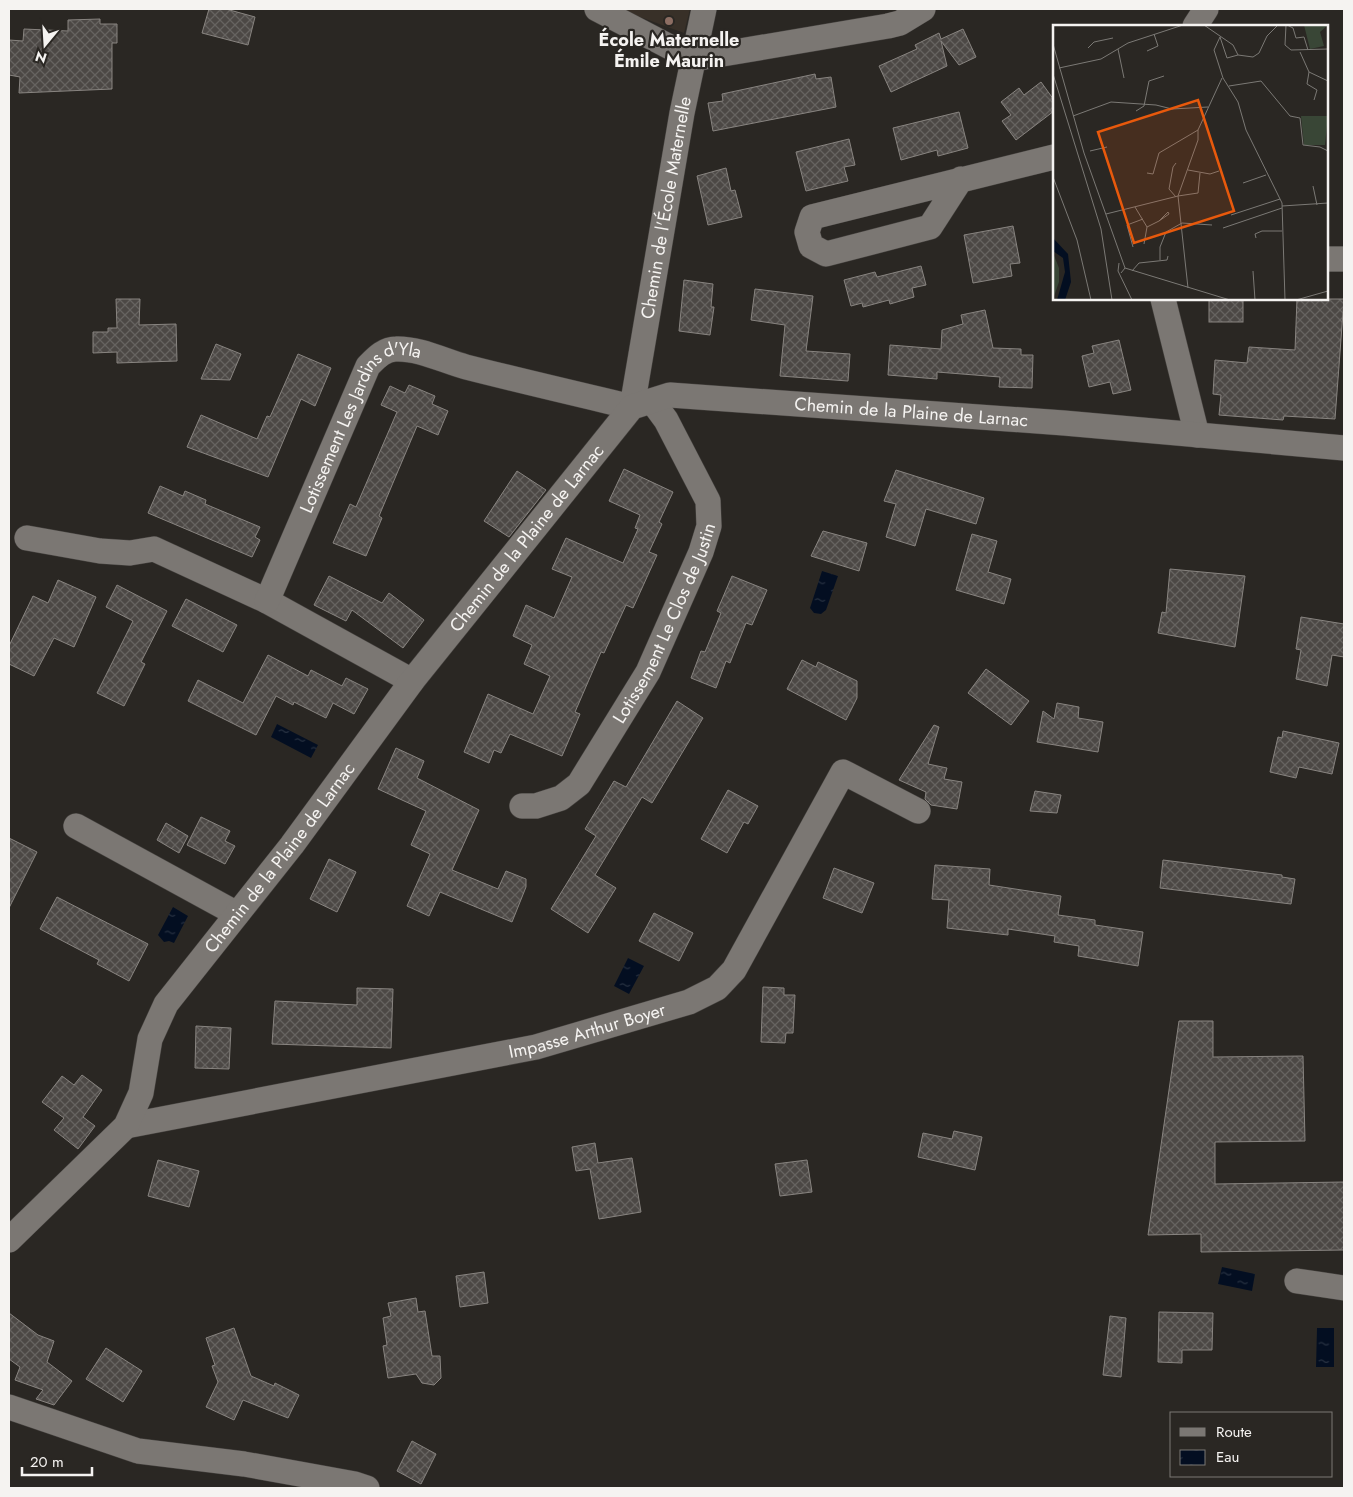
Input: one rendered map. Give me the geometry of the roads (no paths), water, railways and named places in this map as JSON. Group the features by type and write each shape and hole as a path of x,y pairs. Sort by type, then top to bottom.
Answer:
{"street":[{"path":"597,9 693,59 888,26 900,23 923,9"},
{"name":"Chemin de l'École Maternelle","path":"642,404 682,113 704,9"},
{"path":"1196,25 1206,9"},
{"path":"961,179 930,227 826,254 811,246 807,232 812,217 961,179 1053,156"},
{"path":"1328,259 1344,259"},
{"path":"1163,300 1197,435"},
{"name":"Lotissement Les Jardins d'Yla","path":"267,601 368,366 379,355 395,349 413,350 444,361 556,390 642,404"},
{"name":"Chemin de la Plaine de Larnac","path":"9,1240 126,1126 141,1094 150,1039 166,1004 292,845 412,681 642,404 670,395 1064,423 1344,448"},
{"name":"Lotissement Le Clos de Justin","path":"522,806 536,806 561,798 579,784 648,672 701,552 710,526 708,501 666,420 642,404"},
{"path":"27,538 100,551 130,553 154,549 267,601 412,681"},
{"name":"Impasse Arthur Boyer","path":"126,1126 536,1047 689,1002 716,988 734,970 843,772 918,811"},
{"path":"76,826 237,914"},
{"path":"1297,1281 1344,1288"},
{"path":"9,1407 138,1452 244,1464 355,1484 366,1488"}],"water":[{"path":"822,571 838,576 826,610 821,614 814,613 810,608"},
{"path":"277,724 318,745 311,758 271,737"},
{"path":"173,907 188,916 174,943 164,942 158,935"},
{"path":"628,958 644,966 629,994 614,986"},
{"path":"1222,1267 1255,1274 1252,1291 1218,1284"},
{"path":"1317,1328 1334,1328 1334,1367 1316,1367"}],"place":[{"name":"École Maternelle Émile Maurin","path":"669,21"}]}
